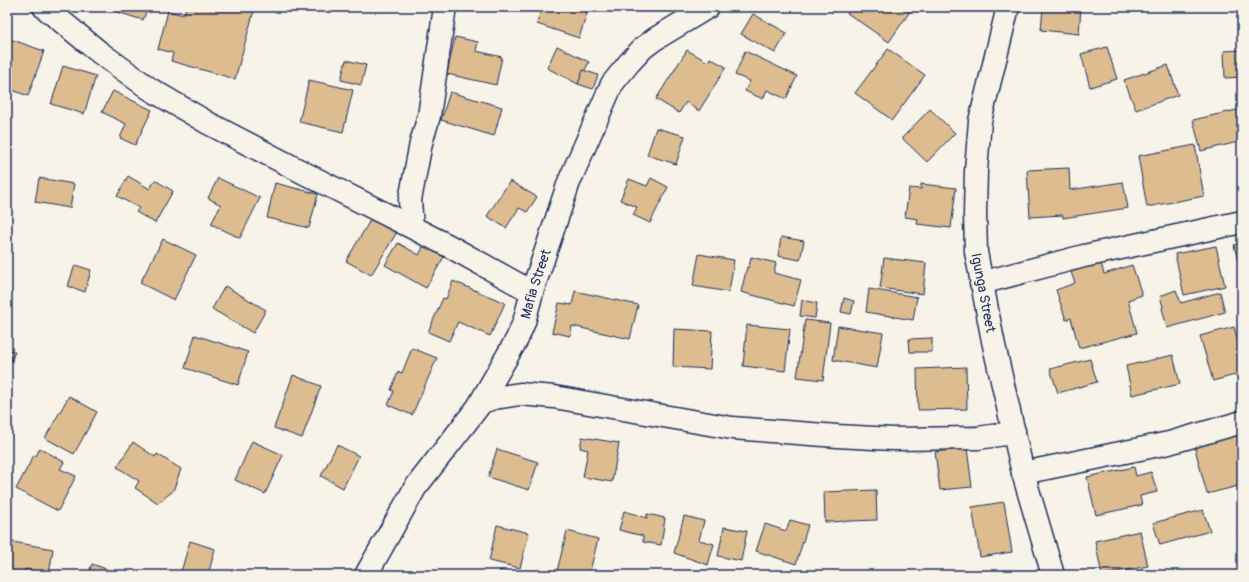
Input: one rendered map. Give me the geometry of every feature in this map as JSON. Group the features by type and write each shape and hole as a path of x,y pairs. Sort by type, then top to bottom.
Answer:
{"street":[{"path":"44,7 98,52 150,89 215,126 449,246 532,292"},
{"path":"412,227 410,200 421,143 429,116 445,7"},
{"name":"Mafia Street","path":"366,575 415,488 482,402 517,339 524,322 532,292 569,182 612,84 629,62 643,48 655,39 708,7"},
{"name":"Igunga Street","path":"1008,7 980,121 976,170 976,252 993,340 1023,473 1053,575"},
{"path":"981,283 1084,256 1242,222"},
{"path":"482,402 494,398 520,394 554,397 732,428 837,436 893,439 978,438 1014,431"},
{"path":"1023,473 1169,443 1242,422"}],"building":[{"path":"101,7 148,7 143,20"},
{"path":"186,7 255,7 235,79 171,61 173,53 158,49 168,11 184,15"},
{"path":"542,7 589,7 579,38 537,24"},
{"path":"852,7 913,7 889,42 847,13"},
{"path":"1043,7 1081,7 1079,34 1041,30"},
{"path":"753,14 787,33 775,53 741,34"},
{"path":"455,37 478,42 476,51 502,57 496,85 447,74"},
{"path":"10,39 44,51 28,96 7,88 7,48"},
{"path":"557,46 589,62 578,84 547,68"},
{"path":"1107,47 1117,79 1090,87 1081,54"},
{"path":"888,49 925,75 892,120 855,93"},
{"path":"687,50 708,62 710,58 726,67 699,111 686,102 679,113 656,99"},
{"path":"1242,50 1242,77 1225,78 1224,51"},
{"path":"745,51 797,76 786,99 767,90 763,99 745,91 750,81 735,75"},
{"path":"346,60 366,65 361,85 341,80"},
{"path":"1168,65 1178,95 1136,110 1124,80"},
{"path":"63,66 96,76 84,114 51,104"},
{"path":"583,70 598,75 593,89 578,84"},
{"path":"309,80 353,90 343,132 299,122"},
{"path":"113,91 152,110 135,145 120,138 126,124 102,112"},
{"path":"450,92 502,107 494,136 441,120"},
{"path":"930,109 955,133 927,162 902,138"},
{"path":"1241,109 1242,141 1201,151 1193,120"},
{"path":"656,128 685,136 676,164 647,155"},
{"path":"1195,145 1204,196 1147,207 1138,156"},
{"path":"1069,168 1070,190 1123,182 1128,208 1063,218 1063,215 1030,217 1027,170"},
{"path":"128,176 150,189 155,180 173,191 155,223 136,212 139,208 117,196"},
{"path":"39,178 74,184 70,208 35,202"},
{"path":"218,178 260,198 240,238 211,224 221,205 208,198"},
{"path":"651,178 668,187 650,223 633,215 637,207 620,200 629,179 647,186"},
{"path":"510,181 537,197 527,212 519,208 506,228 487,216"},
{"path":"275,183 318,194 309,228 267,218"},
{"path":"921,184 956,188 951,228 917,224 918,219 905,217 909,188 921,189"},
{"path":"372,217 397,232 371,275 346,261"},
{"path":"781,237 804,241 800,260 778,256"},
{"path":"163,239 196,255 174,300 140,283"},
{"path":"398,243 419,255 425,243 445,255 426,288 385,265"},
{"path":"1242,243 1242,278 1234,245"},
{"path":"1216,246 1225,286 1184,295 1175,254"},
{"path":"699,254 734,260 729,292 693,286"},
{"path":"751,257 776,263 774,273 801,280 794,306 741,292"},
{"path":"884,258 926,263 923,294 880,288"},
{"path":"1101,263 1104,274 1132,265 1142,295 1128,300 1137,333 1079,348 1071,318 1066,320 1056,290 1075,283 1071,272"},
{"path":"75,265 91,270 85,292 68,286"},
{"path":"453,281 505,303 490,336 458,322 449,341 428,332 443,298 446,299"},
{"path":"225,286 266,310 253,333 212,309"},
{"path":"869,289 917,297 913,320 866,312"},
{"path":"1176,290 1181,303 1220,292 1225,312 1167,328 1160,296"},
{"path":"575,291 638,305 630,339 572,326 570,336 552,332 559,303 572,305"},
{"path":"844,298 854,301 851,314 841,312"},
{"path":"802,300 817,303 815,318 800,316"},
{"path":"805,320 830,323 823,380 797,377"},
{"path":"747,325 790,329 785,371 743,366"},
{"path":"838,326 883,333 877,368 833,360"},
{"path":"1234,327 1242,355 1242,373 1213,381 1200,336"},
{"path":"674,329 712,331 710,369 673,367"},
{"path":"195,335 248,352 238,385 185,368"},
{"path":"932,338 932,352 910,352 909,339"},
{"path":"7,348 15,352 7,369"},
{"path":"412,348 437,358 412,415 388,405 394,391 391,390 398,372 402,373"},
{"path":"1173,355 1180,384 1132,395 1126,366"},
{"path":"1090,359 1097,382 1058,393 1050,369"},
{"path":"966,367 967,409 918,410 917,369"},
{"path":"293,375 321,386 302,438 274,428"},
{"path":"69,396 97,412 74,454 45,438"},
{"path":"1242,428 1242,485 1207,494 1193,441"},
{"path":"582,437 619,443 612,482 583,477 588,450 580,448"},
{"path":"252,441 283,455 265,494 235,480"},
{"path":"133,442 155,457 157,454 181,469 173,491 158,503 135,488 139,481 117,467"},
{"path":"337,445 359,456 343,488 321,476"},
{"path":"40,448 64,462 60,469 76,476 58,511 16,489 34,455 36,456"},
{"path":"967,448 972,487 940,490 935,452"},
{"path":"497,449 538,462 529,490 488,477"},
{"path":"1134,467 1136,476 1151,472 1157,492 1140,496 1142,505 1096,515 1087,477"},
{"path":"876,490 877,520 825,522 824,492"},
{"path":"1004,502 1012,552 980,557 972,507"},
{"path":"1203,510 1210,531 1160,545 1153,523"},
{"path":"624,511 647,518 647,514 665,518 661,545 643,542 643,536 619,530"},
{"path":"684,516 704,521 699,540 714,544 708,565 674,553"},
{"path":"790,520 808,525 796,564 756,551 765,524 786,531"},
{"path":"497,525 529,533 520,568 489,561"},
{"path":"724,527 747,531 741,561 718,556"},
{"path":"1242,529 1242,545 1237,532"},
{"path":"567,531 598,539 589,575 571,575 557,571"},
{"path":"1140,531 1148,566 1102,575 1095,541"},
{"path":"7,541 53,549 49,574 25,569 24,575 7,575"},
{"path":"190,541 215,549 208,575 180,575"},
{"path":"92,564 123,575 88,575"},
{"path":"500,570 517,575 499,575"},
{"path":"1000,570 1001,575 978,575"}]}
